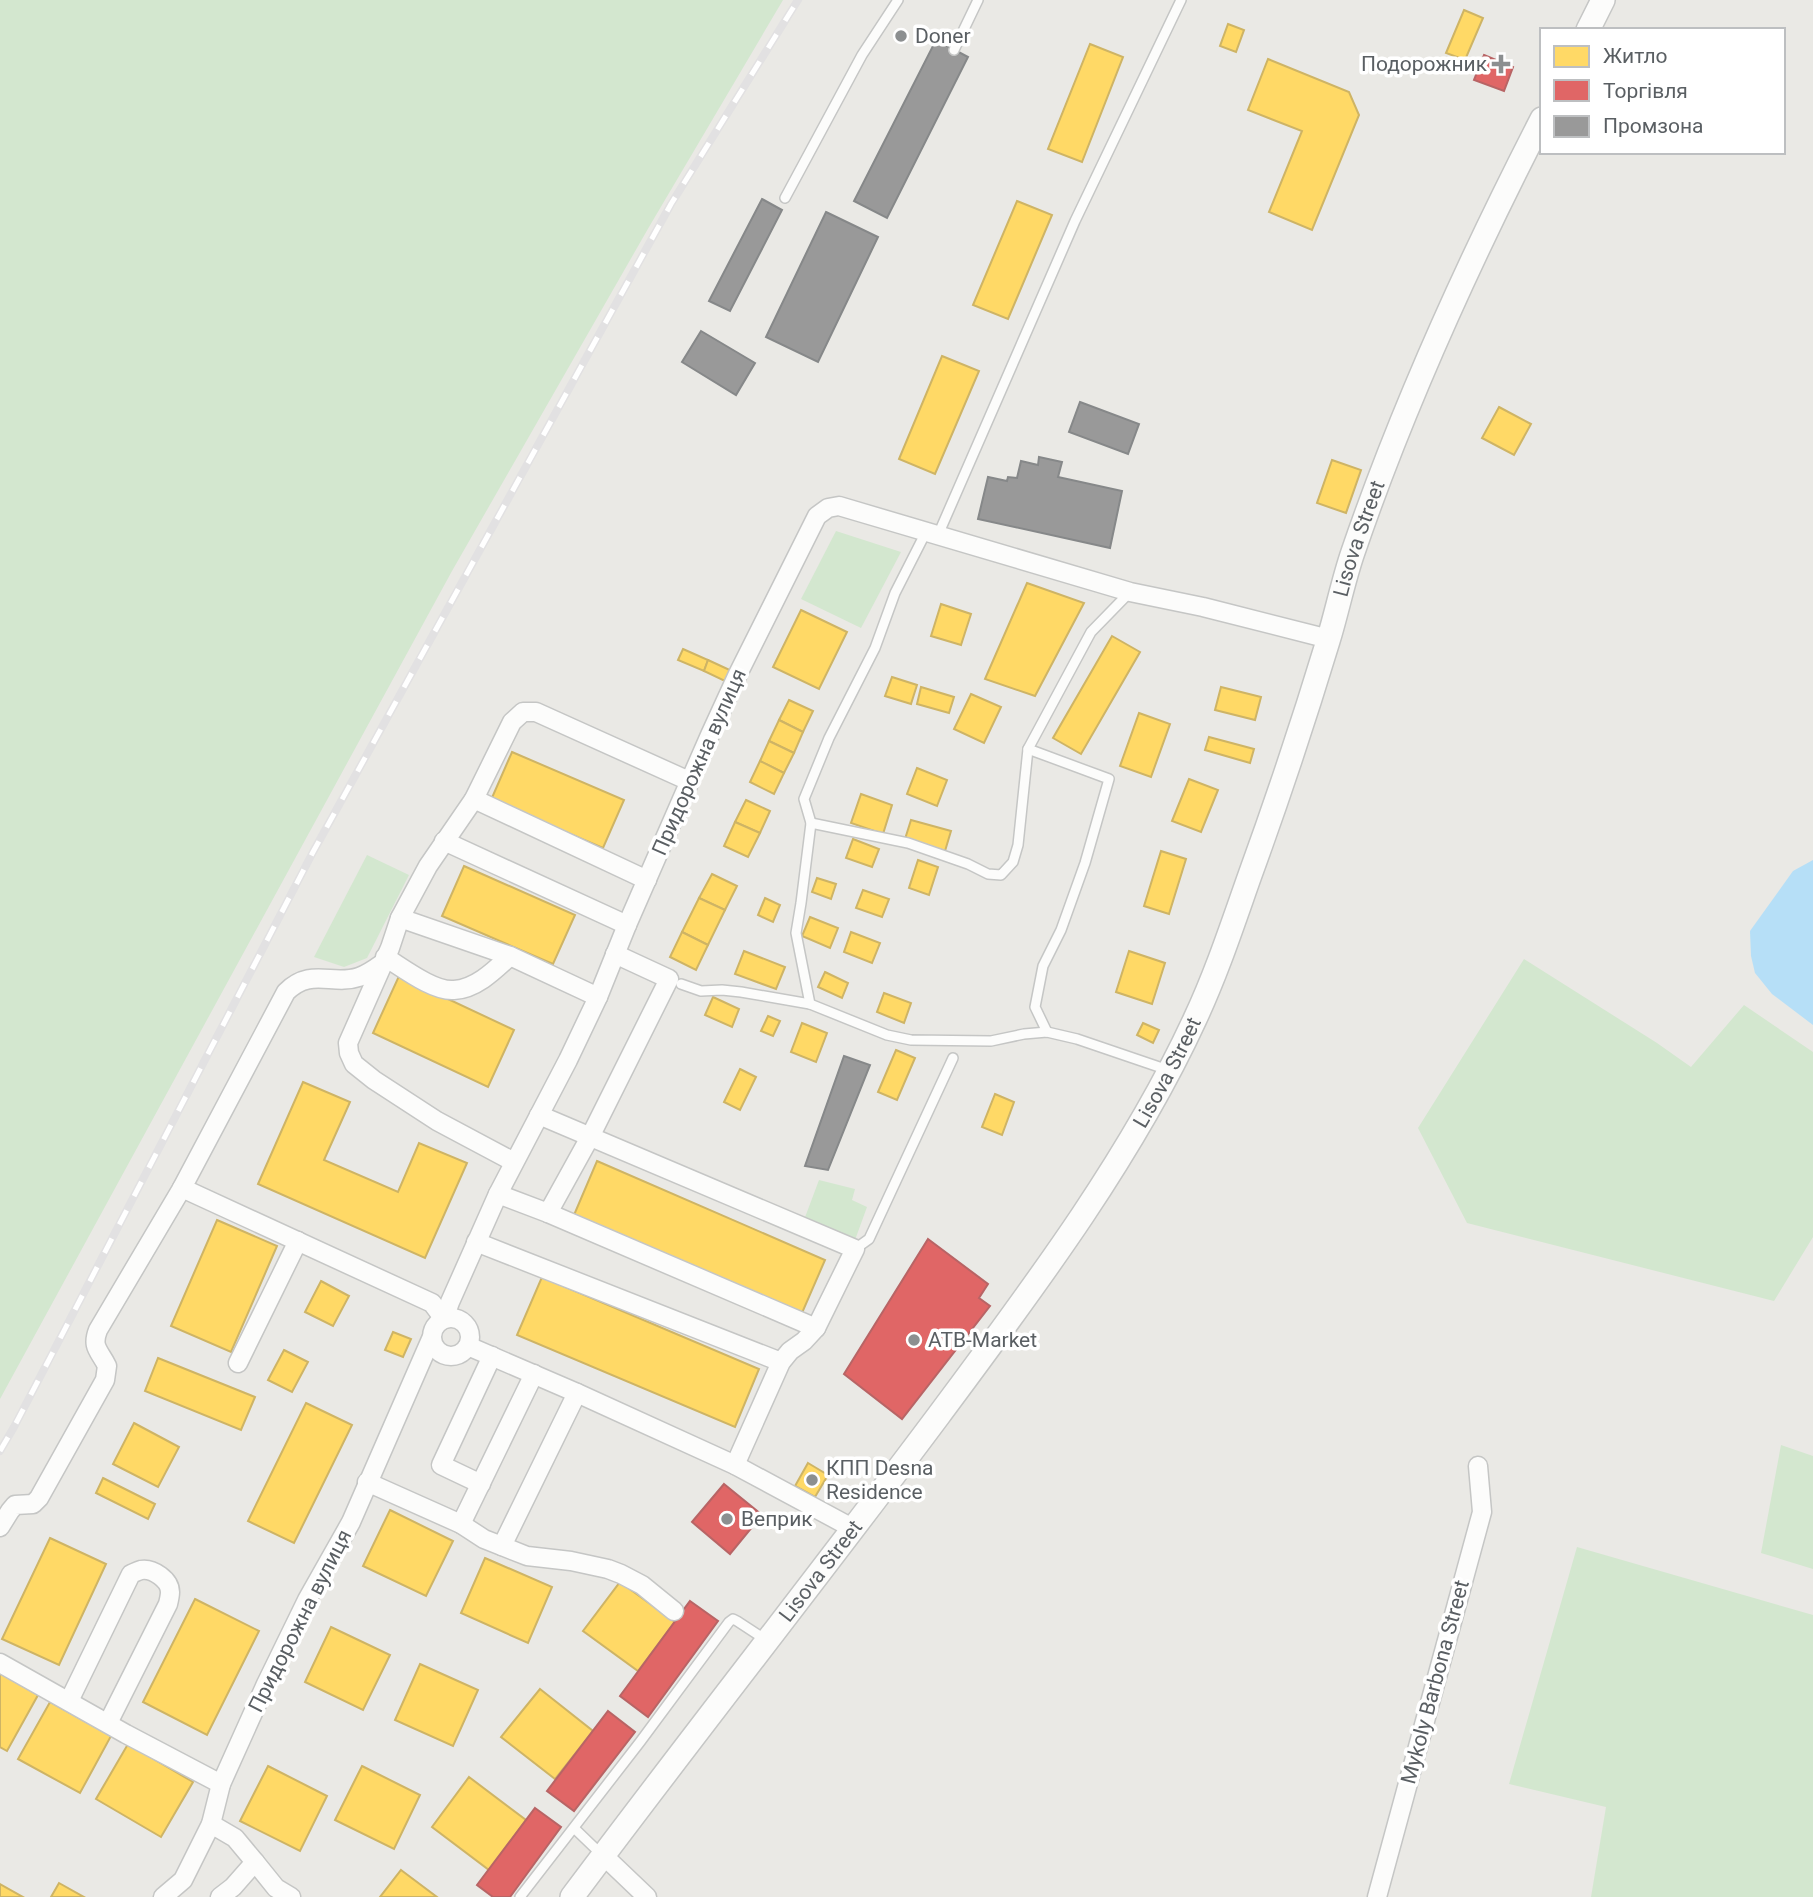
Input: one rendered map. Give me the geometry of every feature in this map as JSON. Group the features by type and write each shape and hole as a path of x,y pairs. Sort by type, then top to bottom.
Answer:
{"main road":[{"path":"1589,28 1603,0"},
{"name":"Lisova Street","path":"572,1897 766,1640 854,1529 1037,1282 1127,1146 1169,1071 1221,957 1270,820 1329,639 1352,555 1392,447 1436,337 1540,123"}],"street":[{"name":"Придорожна вулиця","path":"444,1319 498,1194 598,997 626,925 738,674 817,516 828,508 839,506 1130,592 1203,607 1329,639"},
{"path":"514,1162 437,1121 354,1064 348,1043 400,918 444,841 474,799 512,722 523,712 536,712 689,781"},
{"path":"474,799 647,880"},
{"path":"444,841 626,925"},
{"path":"400,918 510,956 598,997"},
{"path":"548,1213 590,1137 670,979 615,954"},
{"path":"384,960 431,985 453,991 469,987 495,970 510,956"},
{"path":"0,1527 15,1505 33,1504 37,1500 105,1380 107,1366 94,1339 182,1188 286,992 303,979 357,978 384,960"},
{"path":"539,1115 855,1250 816,1328 781,1362 735,1465"},
{"path":"182,1188 432,1303 444,1319"},
{"path":"498,1194 816,1328"},
{"path":"238,1363 298,1241"},
{"path":"476,1242 781,1362"},
{"path":"444,1319 457,1319 467,1326 471,1338 462,1354 450,1356 438,1351 431,1339 435,1327 444,1319"},
{"name":"Придорожна вулиця","path":"163,1897 183,1880 211,1824 221,1784 266,1684 351,1521 431,1339"},
{"path":"468,1346 735,1465 854,1529"},
{"path":"481,1484 441,1465 492,1356"},
{"path":"461,1524 534,1374"},
{"path":"502,1546 578,1393"},
{"name":"Mykoly Barbona Street","path":"1377,1897 1482,1512 1478,1466"},
{"path":"368,1482 461,1524 484,1539 527,1556 608,1569 642,1585 674,1611"},
{"path":"69,1702 131,1574 142,1570 160,1575 170,1592 168,1604 108,1723"},
{"path":"0,1663 221,1784"},
{"path":"211,1824 235,1838 276,1888 291,1897"},
{"path":"604,1856 647,1897"},
{"path":"220,1897 233,1887 255,1862"}],"lane":[{"path":"785,198 862,55 898,0"},
{"path":"954,50 978,0"},
{"path":"810,1004 796,933 811,823 804,799 828,738 875,648 895,593 932,533 1075,221 1181,0"},
{"path":"811,823 908,843 988,874 1001,875 1013,862 1018,845 1028,749 1091,632 1130,592"},
{"path":"1028,749 1109,779 1077,885 1061,930 1043,966 1035,1007 1047,1032"},
{"path":"681,984 701,991 741,992 810,1004 887,1035 911,1040 991,1041 1047,1032 1077,1039 1169,1071"},
{"path":"855,1250 869,1238 953,1058"},
{"path":"520,1897 729,1622 733,1619 766,1640"},
{"path":"574,1828 604,1856"}],"green space":[{"path":"0,0 783,0 452,571 0,1399"},
{"path":"836,531 901,552 861,628 801,599"},
{"path":"367,855 409,875 367,958 344,967 314,957"},
{"path":"1524,959 1691,1067 1744,1005 1813,1052 1813,1237 1774,1301 1467,1223 1418,1128"},
{"path":"819,1180 855,1189 852,1200 867,1207 855,1240 804,1220"},
{"path":"1781,1445 1813,1456 1813,1569 1761,1553"},
{"path":"1577,1547 1813,1615 1813,1897 1591,1897 1606,1807 1509,1784"}],"water":[{"path":"1813,860 1813,1025 1772,994 1755,973 1750,931 1793,871"}],"building: Житло":[{"path":"1464,10 1483,18 1465,60 1446,53"},
{"path":"1228,24 1244,30 1236,52 1220,46"},
{"path":"1090,44 1123,57 1082,162 1048,149"},
{"path":"1268,59 1349,92 1359,115 1312,230 1269,212 1302,131 1248,110"},
{"path":"1017,201 1052,215 1008,319 973,305"},
{"path":"942,356 979,371 935,474 899,459"},
{"path":"1499,407 1531,424 1514,455 1482,438"},
{"path":"1332,460 1361,470 1346,513 1317,503"},
{"path":"1027,583 1084,603 1035,696 985,679"},
{"path":"941,604 971,614 961,645 931,636"},
{"path":"801,610 847,632 819,689 773,667"},
{"path":"1112,636 1140,652 1081,754 1053,738"},
{"path":"683,649 708,660 704,671 678,660"},
{"path":"708,660 734,672 729,683 704,671"},
{"path":"892,677 917,685 911,704 885,696"},
{"path":"921,687 954,697 949,713 917,704"},
{"path":"1221,687 1261,697 1255,720 1215,710"},
{"path":"971,694 1001,707 984,743 954,729"},
{"path":"789,700 813,711 803,732 779,720"},
{"path":"1139,713 1170,724 1151,777 1120,766"},
{"path":"779,720 803,732 794,753 769,741"},
{"path":"1209,737 1254,749 1250,763 1205,750"},
{"path":"769,741 794,753 784,773 760,761"},
{"path":"512,752 624,800 603,848 491,800"},
{"path":"760,761 784,773 774,794 750,782"},
{"path":"917,768 947,780 937,806 907,794"},
{"path":"1189,779 1218,790 1201,832 1172,821"},
{"path":"861,794 892,805 883,834 851,823"},
{"path":"746,800 770,811 760,833 735,822"},
{"path":"911,820 951,831 945,851 905,839"},
{"path":"735,822 760,833 748,857 724,846"},
{"path":"853,839 879,849 872,867 846,858"},
{"path":"1161,851 1186,859 1169,914 1144,906"},
{"path":"918,860 938,867 929,895 909,888"},
{"path":"464,866 575,915 553,964 442,916"},
{"path":"712,874 737,886 725,910 699,898"},
{"path":"817,878 836,884 831,899 812,892"},
{"path":"863,890 889,899 882,917 856,908"},
{"path":"699,898 725,910 708,945 682,932"},
{"path":"765,898 780,905 773,922 758,915"},
{"path":"810,917 838,928 830,948 802,936"},
{"path":"682,932 708,945 696,970 670,957"},
{"path":"851,932 880,943 872,963 844,952"},
{"path":"744,951 785,967 776,989 735,974"},
{"path":"1129,951 1165,963 1152,1004 1116,992"},
{"path":"825,972 848,983 842,998 818,987"},
{"path":"399,976 514,1030 488,1087 373,1033"},
{"path":"884,993 911,1003 904,1023 877,1012"},
{"path":"713,997 739,1009 732,1027 705,1015"},
{"path":"768,1016 780,1021 773,1036 761,1031"},
{"path":"802,1023 827,1033 816,1062 791,1052"},
{"path":"1143,1023 1159,1030 1153,1043 1137,1035"},
{"path":"896,1050 915,1058 897,1100 878,1092"},
{"path":"740,1069 756,1077 740,1110 724,1102"},
{"path":"303,1082 350,1102 324,1160 398,1192 419,1143 467,1163 425,1258 258,1184"},
{"path":"995,1094 1014,1102 1002,1135 982,1127"},
{"path":"597,1161 825,1260 802,1313 574,1215"},
{"path":"217,1220 277,1246 231,1352 171,1326"},
{"path":"542,1277 759,1369 735,1427 517,1335"},
{"path":"321,1281 349,1296 333,1326 305,1312"},
{"path":"393,1332 411,1339 403,1357 385,1350"},
{"path":"284,1350 308,1362 292,1392 268,1380"},
{"path":"158,1358 255,1397 241,1430 145,1391"},
{"path":"306,1403 352,1425 294,1543 248,1521"},
{"path":"134,1423 179,1447 158,1487 113,1464"},
{"name":"КПП Desna Residence","path":"808,1463 828,1475 815,1497 795,1486"},
{"path":"103,1478 155,1504 148,1519 96,1493"},
{"path":"390,1510 453,1541 426,1596 363,1566"},
{"path":"50,1538 106,1564 59,1665 2,1639"},
{"path":"485,1558 552,1587 528,1643 461,1613"},
{"path":"620,1582 675,1622 638,1671 583,1631"},
{"path":"195,1599 259,1631 207,1735 143,1702"},
{"path":"331,1627 390,1655 363,1710 305,1682"},
{"path":"420,1664 478,1690 453,1746 395,1720"},
{"path":"0,1673 38,1695 7,1751 0,1747"},
{"path":"540,1689 593,1731 555,1779 501,1737"},
{"path":"50,1702 111,1736 80,1793 18,1759"},
{"path":"128,1744 193,1782 161,1837 96,1799"},
{"path":"268,1766 327,1796 300,1851 240,1821"},
{"path":"362,1766 420,1795 394,1849 335,1820"},
{"path":"469,1777 526,1820 489,1870 432,1827"},
{"path":"401,1870 437,1897 380,1897"},
{"path":"59,1883 84,1897 51,1897"},
{"path":"0,1884 23,1897 0,1897"}],"building: Торгівля":[{"path":"1484,55 1513,67 1504,91 1474,80"},
{"name":"ATB-Market","path":"928,1239 988,1284 979,1298 990,1306 902,1419 844,1374"},
{"name":"Веприк","path":"724,1484 762,1515 730,1554 692,1522"},
{"path":"690,1601 718,1621 648,1717 620,1696"},
{"path":"608,1711 635,1732 574,1811 547,1791"},
{"path":"535,1808 561,1827 510,1897 493,1897 477,1885"}],"building: Промзона":[{"path":"936,40 968,57 887,218 854,201"},
{"path":"762,199 782,210 730,311 709,301"},
{"path":"826,212 878,237 818,362 766,337"},
{"path":"701,331 755,363 736,395 682,362"},
{"path":"1080,402 1139,424 1128,454 1069,432"},
{"path":"1039,457 1062,462 1058,477 1122,491 1110,548 978,519 988,477 1007,481 1008,477 1017,478 1021,461 1038,465"},
{"path":"844,1056 870,1065 828,1170 805,1166"}],"railway":[{"path":"0,1451 313,852 671,204 798,0"}],"place":[{"name":"Doner","path":"901,36"},
{"name":"Подорожник","path":"1501,64"},
{"name":"ATB-Market","path":"914,1340"},
{"name":"КПП Desna Residence","path":"812,1480"},
{"name":"Веприк","path":"727,1519"}]}
